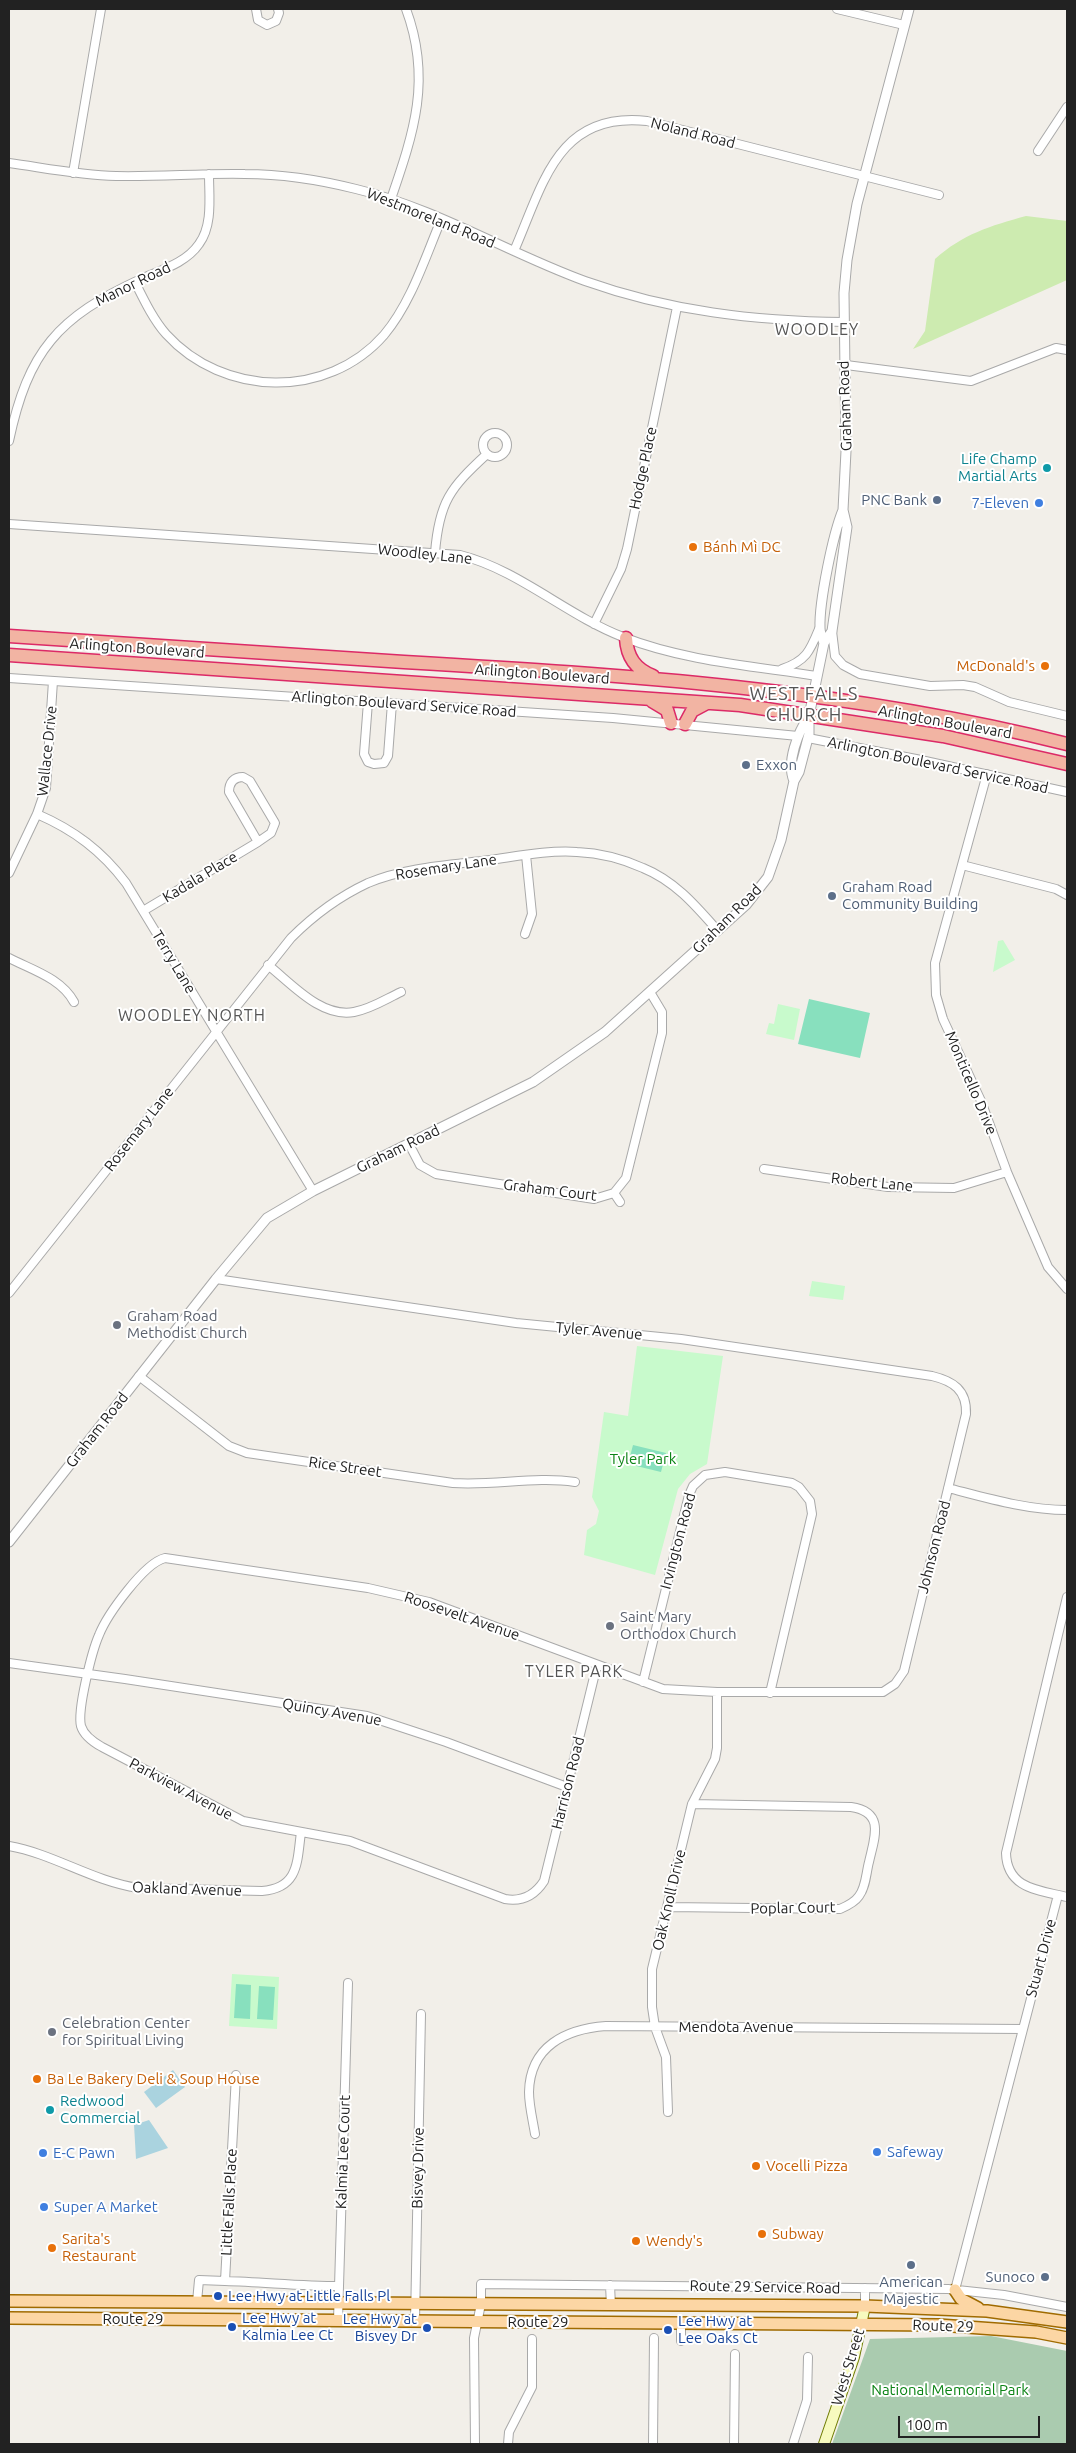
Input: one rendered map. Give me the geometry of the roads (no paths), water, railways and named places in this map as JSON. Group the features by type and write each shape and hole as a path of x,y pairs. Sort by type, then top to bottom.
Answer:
{"highway":[{"name":"Arlington Boulevard","path":"9,636 483,666 665,680 814,695 952,718 1067,744"},
{"path":"626,638 629,656 637,668 665,680"},
{"name":"Arlington Boulevard","path":"9,655 709,703 943,736 1067,764"},
{"path":"642,697 664,708 669,714 671,723"},
{"path":"685,724 692,711 709,703"}],"main road":[{"path":"956,2290 961,2299 970,2306 987,2311"},
{"name":"Route 29","path":"9,2302 864,2306 987,2311 1067,2322"},
{"name":"West Street","path":"824,2444 854,2357 864,2306"},
{"name":"Route 29","path":"9,2318 681,2322 981,2326 1036,2332 1067,2338"}],"street":[{"path":"73,173 102,9"},
{"path":"256,9 258,20 267,25 276,21 279,13 278,9"},
{"path":"391,199 412,138 419,99 418,56 406,9"},
{"path":"837,9 904,25"},
{"name":"Graham Road","path":"9,1542 216,1278 267,1218 313,1191 533,1082 605,1032 746,905 768,877 781,840 794,781 799,772 808,738 809,716 824,643 832,631 847,527 843,510 846,451 846,365 843,354 847,260 865,175 909,9"},
{"path":"1038,151 1067,107"},
{"name":"Noland Road","path":"514,251 550,170 562,150 583,132 611,121 647,121 939,194"},
{"name":"Westmoreland Road","path":"9,163 73,173 134,176 277,175 310,179 391,199 584,281 677,307 759,319 844,322"},
{"name":"Manor Road","path":"9,441 19,398 31,370 50,340 68,321 86,308 184,259 200,244 208,222 209,174"},
{"path":"135,282 165,333 199,362 233,377 252,382 270,384 301,382 339,369 364,353 383,336 401,310 442,220"},
{"name":"Hodge Place","path":"594,624 621,569 627,549 677,307"},
{"path":"846,365 972,381 1067,343"},
{"path":"1056,348 1067,350"},
{"path":"435,553 437,529 445,501 458,482 487,454"},
{"path":"780,670 797,664 810,652 819,629 836,526 843,510"},
{"name":"Woodley Lane","path":"9,524 460,555 494,566 594,624 626,638 675,653 817,676"},
{"path":"819,629 824,643"},
{"path":"832,631 835,656 850,670 930,686 975,687 1009,702 1067,716"},
{"name":"Arlington Boulevard Service Road","path":"9,678 685,724 798,736"},
{"name":"Wallace Drive","path":"9,873 37,814 46,788 54,681"},
{"path":"368,702 364,754 368,762 374,764 384,762 388,756 392,703"},
{"name":"Graham Road","path":"794,781 791,773 798,736 800,728 809,716"},
{"name":"Arlington Boulevard Service Road","path":"808,738 1067,792"},
{"name":"Monticello Drive","path":"986,774 935,963 936,995 943,1019 980,1101 1048,1267 1067,1288"},
{"name":"Kadala Place","path":"143,911 258,842 271,833 275,823 250,781 238,777 230,783 229,792 258,842"},
{"name":"Terry Lane","path":"37,814 68,829 106,859 126,883 313,1191"},
{"name":"Rosemary Lane","path":"9,1293 291,938 316,914 343,895 369,883 411,870 526,855 578,852 601,855 644,868 679,889 718,931"},
{"path":"525,934 532,914 526,855"},
{"path":"962,865 1056,889 1067,894"},
{"path":"9,958 56,981 70,993 74,1002"},
{"path":"268,966 314,1002 333,1011 353,1013 364,1010 400,992"},
{"name":"Graham Court","path":"409,1144 420,1165 436,1174 594,1199 614,1193 626,1178 662,1033 662,1012 650,992"},
{"name":"Robert Lane","path":"764,1169 888,1187 954,1188 1008,1172"},
{"path":"614,1193 620,1202"},
{"name":"Tyler Avenue","path":"216,1278 516,1323 681,1339 932,1376 946,1379 958,1388 967,1406"},
{"name":"Rice Street","path":"140,1376 229,1446 240,1451 453,1483 483,1484 548,1480 575,1482"},
{"name":"Johnson Road","path":"896,1684 904,1671 967,1406"},
{"name":"Irvington Road","path":"643,1682 689,1495 693,1486 705,1475 725,1472 792,1483 805,1493 812,1508 806,1544 770,1693"},
{"path":"948,1488 1018,1505 1067,1510"},
{"name":"Roosevelt Avenue","path":"88,1675 98,1636 103,1626 146,1569 165,1558 400,1595 429,1602 643,1682 676,1692 875,1693 883,1692 896,1684"},
{"path":"1067,1597 1006,1853 1008,1870 1021,1884 1067,1897"},
{"path":"9,1663 88,1675"},
{"name":"Harrison Road","path":"531,1895 544,1881 597,1665"},
{"name":"Quincy Avenue","path":"88,1675 135,1680 367,1716 437,1739 567,1787"},
{"name":"Parkview Avenue","path":"88,1675 80,1721 90,1740 226,1814 258,1825 350,1841 506,1899 518,1900 531,1895"},
{"name":"Oak Knoll Drive","path":"668,2112 666,2057 656,2027 652,2007 652,1969 692,1804 715,1759 717,1748 717,1692"},
{"name":"Poplar Court","path":"667,1907 840,1909 852,1902 863,1889 876,1830 873,1818 863,1810 851,1807 692,1804"},
{"name":"Oakland Avenue","path":"9,1846 37,1854 84,1874 118,1885 165,1890 262,1891 277,1889 290,1880 297,1865 301,1832"},
{"name":"Stuart Drive","path":"956,2290 1058,1894"},
{"name":"Kalmia Lee Court","path":"338,2320 348,1984"},
{"name":"Bisvey Drive","path":"415,2321 421,2014"},
{"name":"Mendota Avenue","path":"535,2134 529,2094 530,2082 540,2058 554,2042 563,2036 586,2028 1022,2029"},
{"name":"Little Falls Place","path":"225,2281 236,2075"},
{"path":"197,2302 199,2280 285,2286 339,2286"},
{"name":"Route 29 Service Road","path":"481,2304 481,2284 956,2290 1004,2295 1067,2306"},
{"path":"610,2285 611,2306"},
{"name":"West Street","path":"864,2288 864,2306"},
{"path":"474,2444 474,2338 481,2304"},
{"path":"681,2322 681,2341"},
{"path":"653,2444 654,2338"},
{"path":"508,2444 509,2432 532,2387 532,2339"},
{"path":"734,2444 735,2354"},
{"path":"792,2444 807,2400 808,2357"}],"water":[{"path":"173,2070 185,2087 156,2108 144,2092"},
{"path":"149,2120 168,2148 136,2159 134,2125"}],"place":[{"name":"Life Champ Martial Arts","path":"1047,468"},
{"name":"PNC Bank","path":"937,500"},
{"name":"7-Eleven","path":"1039,503"},
{"name":"Bánh Mì DC","path":"693,547"},
{"name":"McDonald's","path":"1045,666"},
{"name":"Exxon","path":"746,765"},
{"name":"Graham Road Community Building","path":"832,896"},
{"name":"Graham Road Methodist Church","path":"117,1325"},
{"name":"Saint Mary Orthodox Church","path":"610,1626"},
{"name":"Celebration Center for Spiritual Living","path":"52,2032"},
{"name":"Ba Le Bakery Deli & Soup House","path":"37,2079"},
{"name":"Redwood Commercial","path":"50,2110"},
{"name":"Safeway","path":"877,2152"},
{"name":"E-C Pawn","path":"43,2153"},
{"name":"Vocelli Pizza","path":"756,2166"},
{"name":"Super A Market","path":"44,2207"},
{"name":"Subway","path":"762,2234"},
{"name":"Wendy's","path":"636,2241"},
{"name":"Sarita's Restaurant","path":"52,2248"},
{"name":"American Majestic","path":"911,2265"},
{"name":"Sunoco","path":"1045,2277"},
{"name":"Lee Hwy at Little Falls Pl","path":"218,2296"},
{"name":"Lee Hwy at Kalmia Lee Ct","path":"232,2327"},
{"name":"Lee Hwy at Bisvey Dr","path":"427,2328"},
{"name":"Lee Hwy at Lee Oaks Ct","path":"668,2330"}],"district":[{"name":"WOODLEY","path":"817,330"},
{"name":"WEST FALLS CHURCH","path":"804,704"},
{"name":"WOODLEY NORTH","path":"192,1016"},
{"name":"TYLER PARK","path":"574,1672"}],"park label":[{"name":"Tyler Park","path":"643,1459"},
{"name":"National Memorial Park","path":"950,2390"}]}
